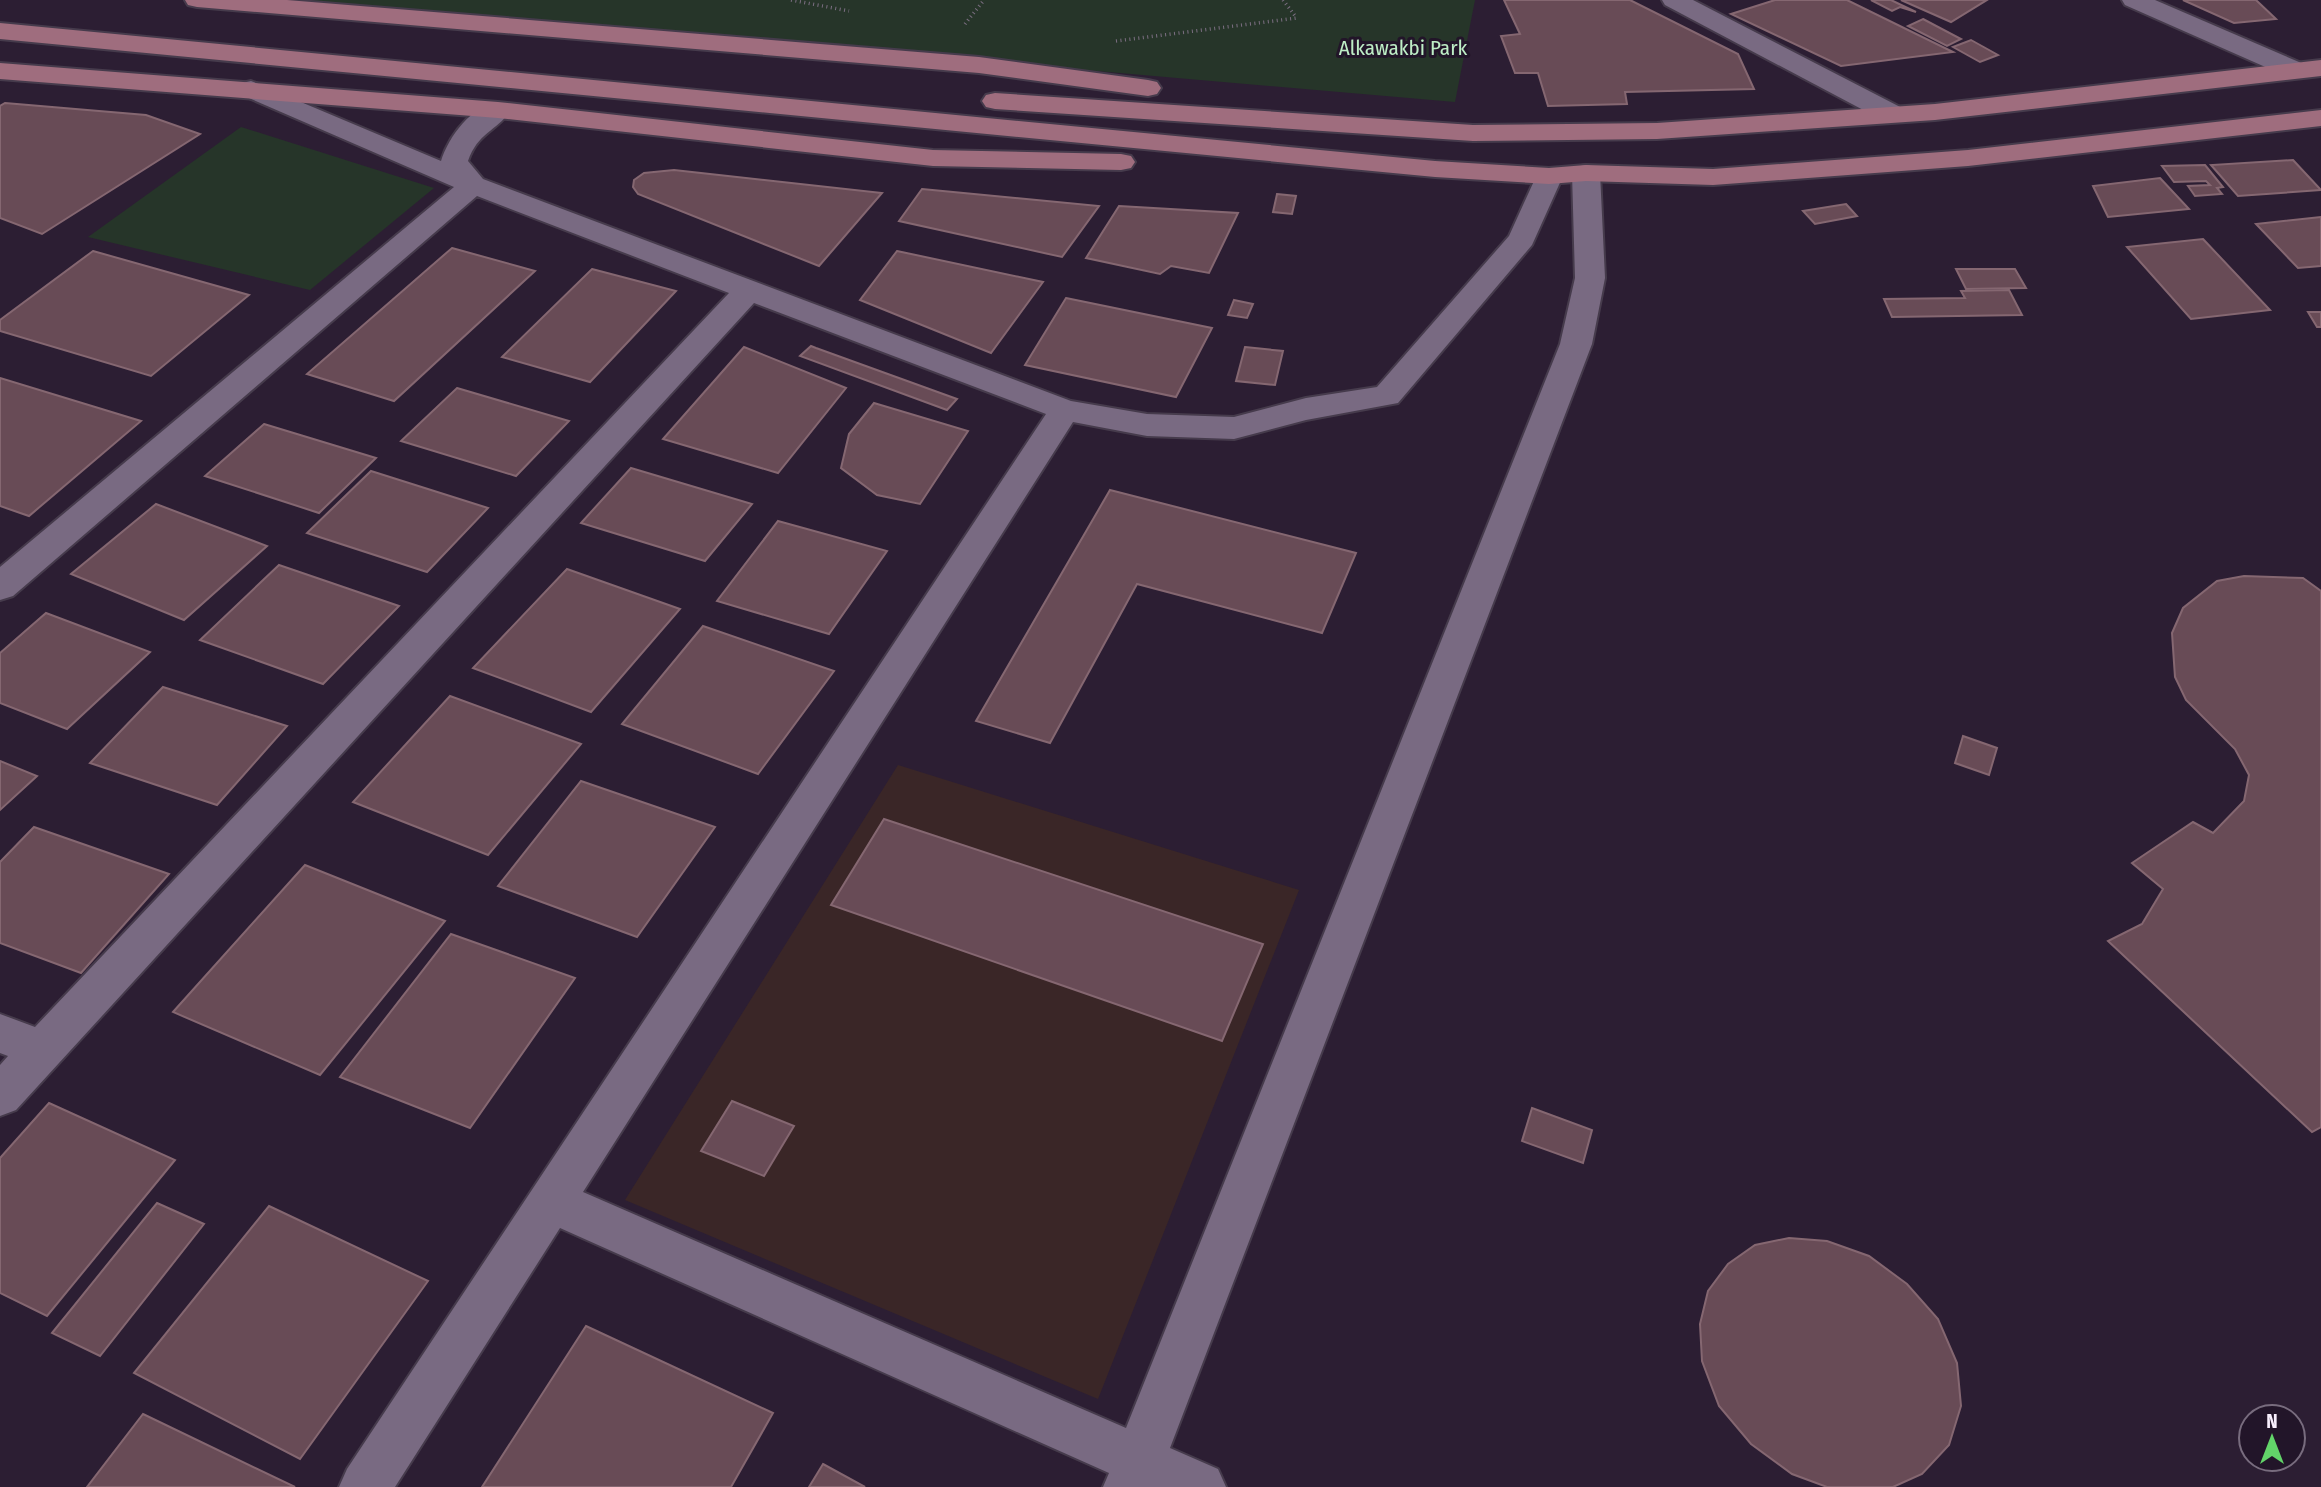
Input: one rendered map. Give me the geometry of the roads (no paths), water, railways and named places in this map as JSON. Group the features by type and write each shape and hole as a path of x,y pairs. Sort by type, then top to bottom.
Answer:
{"main road":[{"path":"197,0 979,65 1473,133"},
{"path":"0,10 601,69 984,100 1473,133 1657,131 1894,115 2309,69"},
{"path":"0,31 1435,169"},
{"path":"0,71 498,110 933,158 1435,169 1568,175 1713,177 1968,158 2321,118"}],"street":[{"path":"1674,0 1894,115"},
{"path":"2134,0 2309,69"},
{"path":"251,89 473,185 1065,410 1147,425 1234,428 1306,409 1387,396 1522,239 1568,175"},
{"path":"473,185 454,162 458,147 468,132 498,110"},
{"path":"1134,1474 1576,344 1590,278 1568,175"},
{"path":"0,587 473,185"},
{"path":"0,1096 749,290"},
{"path":"365,1487 1065,410"},
{"path":"0,1033 41,1050"},
{"path":"550,1200 1134,1474 1200,1487"}],"park label":[{"name":"Alkawakbi Park","path":"1403,48"}]}
